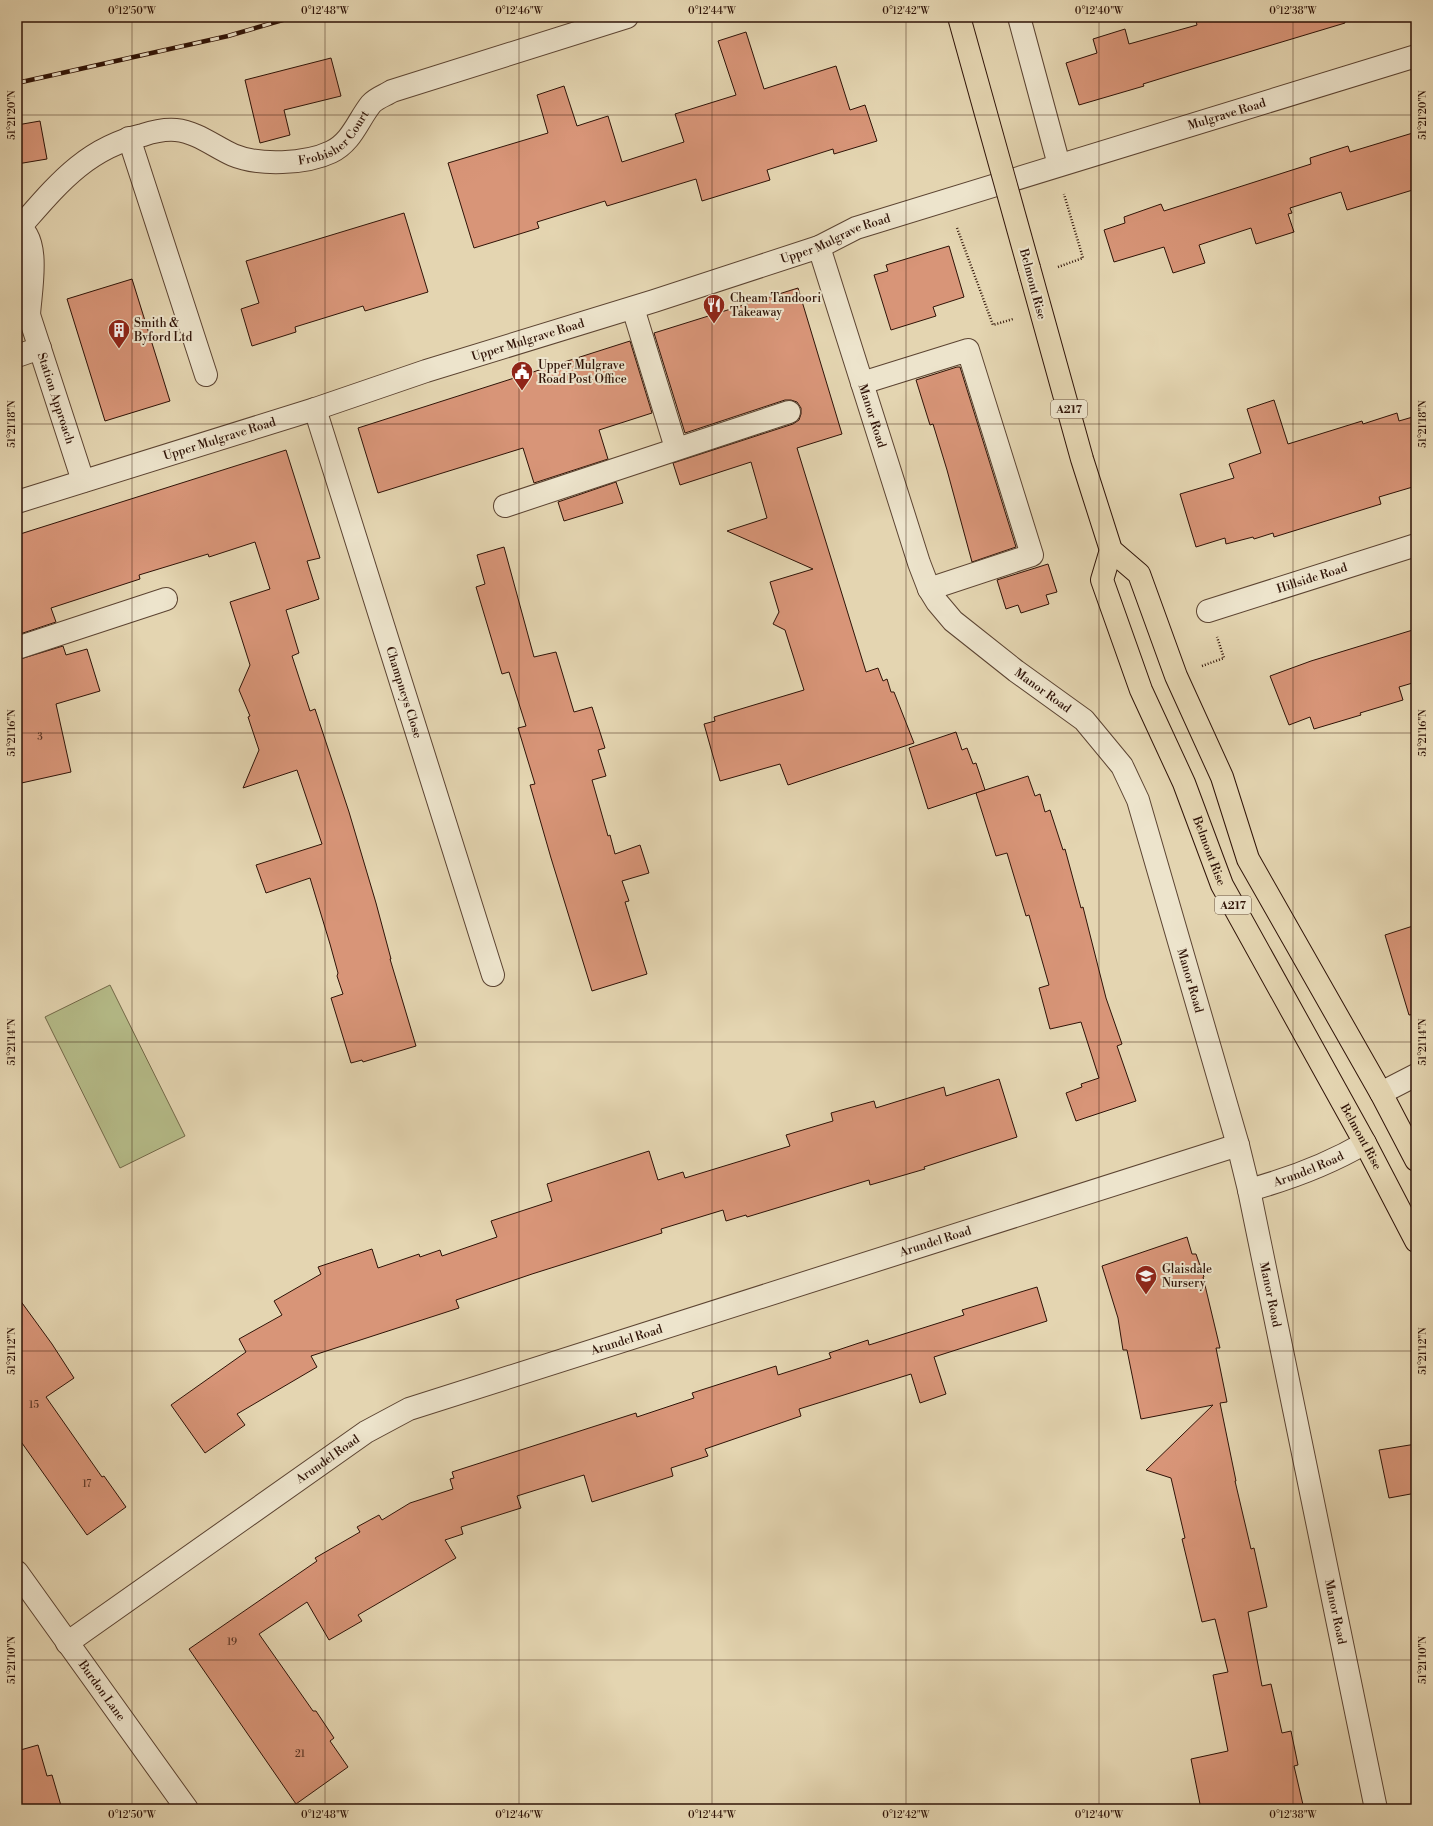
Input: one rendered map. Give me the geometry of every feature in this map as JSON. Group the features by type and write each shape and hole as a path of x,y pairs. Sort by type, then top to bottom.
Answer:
{"highway":[{"name":"Belmont Rise","path":"959,17 1082,459 1111,550 1102,580 1141,690 1184,783 1222,885 1365,1143 1416,1241"},
{"name":"A217","path":"1111,550 1139,574 1176,676 1222,777 1248,859 1381,1093 1416,1160"}],"street":[{"name":"Frobisher Court","path":"45,199 79,164 102,149 130,138 151,133 175,130 202,138 234,155 256,161 280,162 306,159 331,152 347,140 372,103 392,92 627,17"},
{"path":"1019,17 1059,166"},
{"name":"Mulgrave Road","path":"1036,172 1416,56"},
{"path":"130,138 206,375"},
{"name":"Upper Mulgrave Road","path":"17,502 316,409 426,371 633,308 819,247 856,228 1036,172"},
{"name":"Station Approach","path":"45,199 19,227 27,233 33,249 23,308 40,348 83,481"},
{"name":"Manor Road","path":"819,247 919,563 929,589 937,602 953,621 1016,671 1084,720 1122,766 1138,800 1238,1145 1249,1190 1376,1809"},
{"path":"633,308 676,448"},
{"path":"17,356 40,348"},
{"path":"862,383 968,350 1032,555 929,589"},
{"name":"Champneys Close","path":"316,409 493,975"},
{"path":"505,506 676,448 789,412"},
{"name":"Hillside Road","path":"1208,610 1416,545"},
{"path":"17,648 166,599"},
{"path":"1381,1093 1416,1075"},
{"name":"Arundel Road","path":"1249,1190 1270,1185 1334,1160 1365,1143"},
{"name":"Arundel Road","path":"67,1643 366,1432 409,1409 1203,1154 1238,1145"},
{"name":"Burdon Lane","path":"17,1572 187,1809"}],"path":[{"path":"1063,191 1083,258"},
{"path":"957,227 993,325"},
{"path":"1196,668 1224,658 1208,610"}],"green space":[{"path":"110,985 185,1136 120,1168 45,1017"}],"building":[{"path":"1195,17 1344,17 1345,23 1143,84 1144,86 1079,105 1066,63 1097,53 1093,39 1125,29 1129,44 1197,25"},
{"path":"746,32 764,89 836,66 850,110 865,105 877,141 834,154 833,149 767,170 770,180 702,201 696,179 607,206 605,201 537,222 539,228 474,248 448,163 548,133 537,95 564,86 577,126 608,116 622,162 684,142 675,114 736,95 718,41"},
{"path":"331,58 341,96 284,110 290,135 260,143 245,80"},
{"path":"40,121 47,159 17,164 17,125"},
{"path":"1416,132 1416,189 1347,210 1341,192 1290,208 1292,213 1288,214 1294,232 1256,244 1251,228 1199,245 1205,263 1173,273 1164,247 1114,262 1104,230 1125,223 1124,217 1161,204 1164,211 1311,164 1310,158 1348,146 1350,152"},
{"path":"404,213 428,292 365,311 363,306 295,327 296,332 252,346 241,309 259,303 246,261"},
{"path":"949,246 964,297 933,307 936,316 891,330 874,275 888,271 886,265"},
{"name":"Smith & Byford Ltd","path":"132,279 170,401 105,421 67,299"},
{"path":"798,288 842,434 797,448 866,672 878,668 883,681 887,679 891,692 894,692 914,743 788,785 780,764 720,781 704,724 715,721 714,717 804,690 785,630 773,624 779,612 770,582 813,569 727,531 767,518 751,462 680,485 673,463 793,424 799,420 801,408 797,402 785,400 685,433 654,333"},
{"path":"630,341 652,413 599,430 608,459 534,483 523,448 378,493 358,428"},
{"path":"960,367 1016,547 972,562 933,424 930,425 916,380"},
{"path":"1274,400 1288,444 1362,421 1363,424 1397,413 1399,421 1416,416 1416,486 1379,497 1381,504 1274,537 1273,533 1254,539 1253,537 1226,544 1225,538 1196,547 1180,494 1234,478 1229,464 1261,453 1247,409"},
{"path":"286,450 320,558 307,561 319,599 286,610 299,653 292,656 310,711 315,709 349,812 416,1046 363,1062 362,1060 351,1063 331,998 343,994 310,878 266,893 256,865 322,844 297,770 243,788 259,750 248,717 250,716 239,690 250,665 230,602 270,589 255,542 209,557 208,554 139,575 140,579 51,608 56,622 17,635 17,535"},
{"path":"616,482 623,503 564,521 558,502"},
{"path":"504,547 534,657 556,652 574,712 592,707 605,748 598,750 606,776 592,780 608,836 610,835 615,854 640,845 649,873 622,881 629,901 625,902 647,974 592,991 530,785 535,784 518,728 526,726 509,672 502,674 476,587 485,584 477,555"},
{"path":"1048,564 1057,592 1046,595 1049,604 1021,613 1018,605 1006,609 997,580"},
{"path":"1416,629 1416,682 1399,687 1403,700 1360,713 1361,715 1314,729 1310,717 1289,725 1270,676 1311,661"},
{"path":"63,646 66,655 87,649 100,691 56,704 71,772 17,784 17,660"},
{"path":"956,732 962,750 967,748 973,764 976,763 985,790 928,809 909,748"},
{"path":"1028,776 1035,796 1040,794 1045,812 1050,810 1063,850 1065,849 1081,908 1083,907 1106,998 1122,1044 1117,1046 1136,1101 1076,1121 1066,1093 1082,1087 1081,1084 1099,1078 1081,1022 1050,1029 1039,988 1049,985 1029,915 1026,916 1007,853 996,856 976,793"},
{"path":"1416,925 1416,1014 1409,1015 1385,935"},
{"path":"999,1079 1017,1137 924,1167 925,1169 870,1185 869,1180 747,1217 746,1215 726,1221 723,1210 661,1229 662,1233 532,1274 456,1300 459,1308 311,1356 317,1367 237,1414 245,1425 205,1453 171,1405 246,1352 239,1339 282,1315 274,1301 321,1274 318,1267 372,1249 378,1268 419,1254 420,1257 440,1250 442,1256 497,1237 491,1221 552,1201 547,1184 649,1151 658,1180 683,1172 685,1178 790,1146 786,1135 833,1121 831,1113 874,1101 876,1108 944,1087 946,1096"},
{"path":"1187,1237 1192,1254 1196,1254 1204,1277 1220,1348 1216,1348 1227,1402 1220,1403 1235,1481 1251,1549 1254,1548 1267,1607 1248,1612 1262,1686 1271,1684 1282,1733 1291,1731 1298,1765 1294,1766 1304,1809 1201,1809 1191,1759 1228,1751 1213,1675 1228,1672 1215,1619 1202,1622 1182,1539 1185,1538 1171,1478 1146,1470 1213,1405 1141,1419 1127,1350 1123,1350 1118,1318 1102,1266"},
{"path":"1037,1287 1047,1321 934,1357 946,1394 920,1403 911,1374 799,1409 801,1416 705,1449 708,1456 671,1468 673,1476 592,1502 584,1475 517,1496 521,1508 461,1527 463,1534 445,1540 456,1558 358,1615 362,1621 329,1640 307,1602 259,1634 313,1711 316,1711 334,1738 330,1741 348,1767 296,1804 189,1649 317,1561 315,1558 360,1532 357,1527 379,1515 382,1520 410,1503 453,1489 450,1479 454,1478 452,1472 636,1413 637,1417 694,1398 692,1393 776,1366 778,1375 831,1358 829,1353 868,1340 869,1345 964,1315 962,1310"},
{"path":"17,1296 52,1344 74,1378 46,1397 102,1477 104,1476 126,1507 87,1535 17,1436"},
{"path":"1416,1444 1416,1493 1389,1498 1379,1450"},
{"path":"38,1745 47,1776 52,1775 62,1809 17,1809 17,1751"}],"railway":[{"path":"17,83 228,36 293,17"}],"place":[{"name":"Cheam Tandoori Takeaway","path":"714,324"},
{"name":"Smith & Byford Ltd","path":"119,350"},
{"name":"Upper Mulgrave Road Post Office","path":"522,392"},
{"name":"Glaisdale Nursery","path":"1146,1296"}]}
